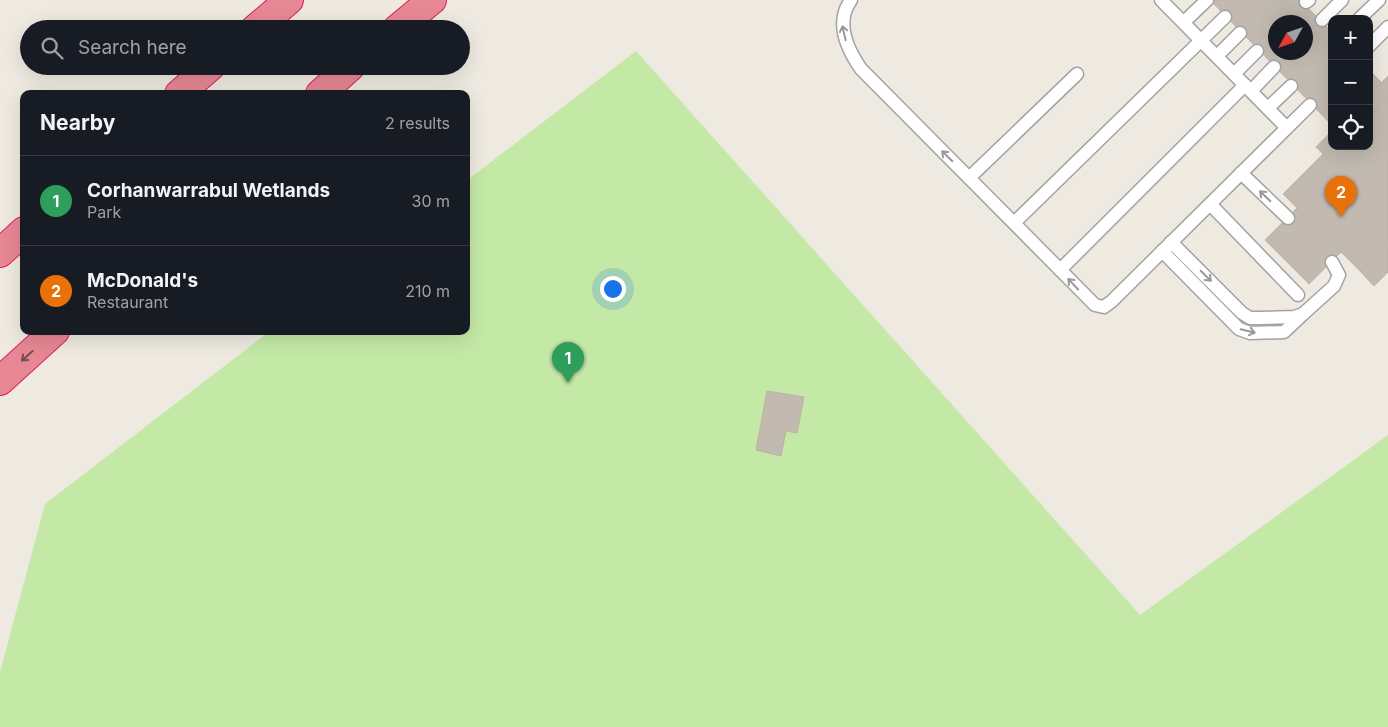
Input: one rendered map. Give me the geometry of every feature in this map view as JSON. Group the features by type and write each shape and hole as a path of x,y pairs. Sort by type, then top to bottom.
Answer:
{"highway":[{"path":"266,20 289,0"},
{"path":"407,20 432,0"},
{"path":"184,90 201,75"},
{"path":"324,90 341,75"},
{"path":"0,253 20,235"},
{"path":"0,381 51,335"}],"lane":[{"path":"850,0 846,7 842,26 849,52 860,69 1095,305 1104,306 1112,301 1310,104"},
{"path":"1184,22 1207,0"},
{"path":"1322,20 1342,0"},
{"path":"1363,15 1378,0"},
{"path":"1167,2 1286,128"},
{"path":"1014,223 1225,17"},
{"path":"1373,42 1388,28"},
{"path":"1217,56 1240,33"},
{"path":"1234,74 1257,51"},
{"path":"1060,270 1248,88 1274,68"},
{"path":"969,178 1076,74"},
{"path":"1268,108 1291,86"},
{"path":"1241,173 1288,218"},
{"path":"1210,204 1298,295"},
{"path":"1172,242 1242,313 1250,318 1294,317 1303,314"},
{"path":"1162,251 1239,329 1250,333 1284,332 1334,286 1339,274 1332,262"}],"green space":[{"path":"636,51 1140,615 1388,435 1388,727 0,727 0,672 45,504 265,335 470,335 470,178"}],"building":[{"path":"1210,0 1300,0 1328,28 1328,121 1269,60 1313,60 1313,15 1268,15 1268,59"},
{"path":"1373,74 1388,89 1388,98 1373,112"},
{"path":"1388,76 1388,98 1373,112 1373,91"},
{"path":"1388,98 1388,243 1360,271 1283,194 1323,154 1327,158 1335,150 1373,150 1373,112"},
{"path":"1328,135 1328,150 1335,150 1327,158 1316,147"},
{"path":"1297,208 1341,252 1309,284 1265,240"},
{"path":"1388,243 1388,272 1374,286 1360,271"},
{"path":"767,391 804,397 797,433 786,431 781,456 756,450"}],"place":[{"name":"McDonald's","path":"1341,217"},
{"name":"Corhanwarrabul Wetlands","path":"568,383"}]}
